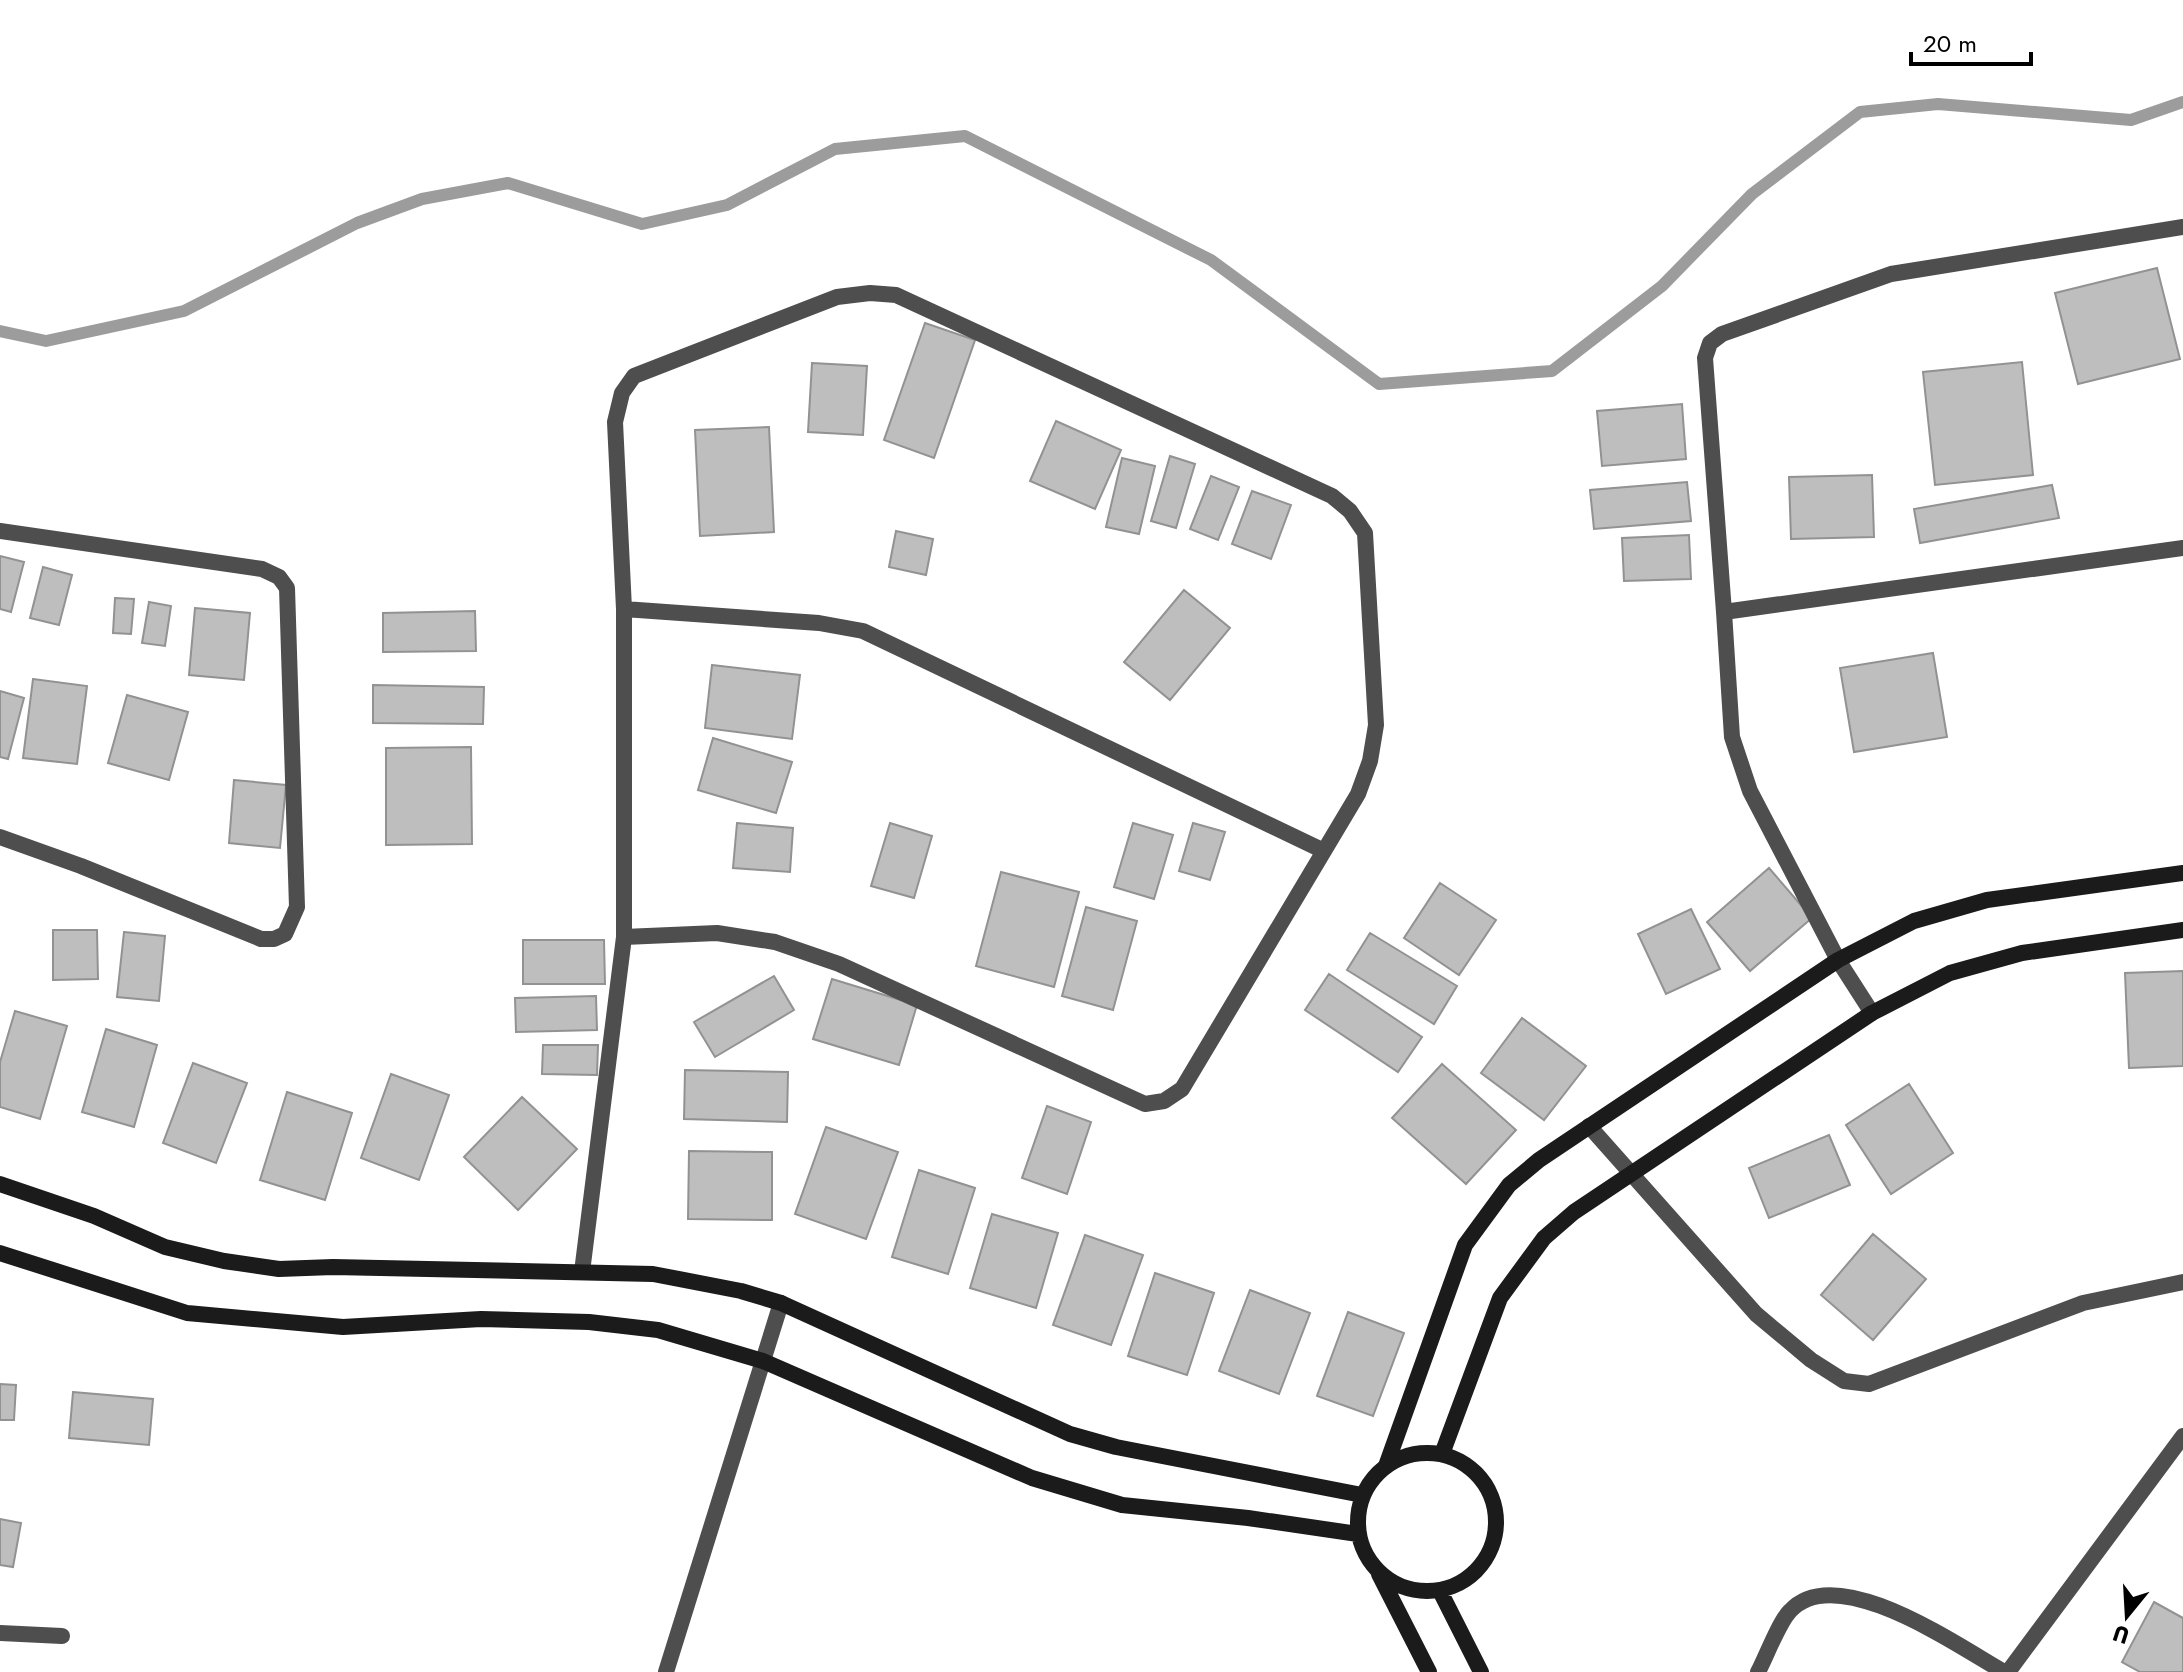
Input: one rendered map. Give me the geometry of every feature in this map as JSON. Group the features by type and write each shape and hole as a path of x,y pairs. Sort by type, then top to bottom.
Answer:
{"street":[{"path":"1872,1013 1838,960 1750,791 1732,737 1705,358 1710,343 1722,334 1891,274 2183,227"},
{"path":"582,1272 624,937 624,609 615,422 622,393 634,376 837,297 870,293 896,295 1332,496 1350,511 1365,533 1376,725 1370,761 1358,794 1182,1089 1164,1101 1145,1104 839,964 775,942 717,933 624,937"},
{"path":"0,531 262,569 279,577 287,588 297,907 285,934 274,939 261,939 81,866 0,837"},
{"path":"1724,612 2183,548"},
{"path":"624,609 819,623 863,631 1324,851"},
{"path":"1386,1466 1465,1245 1509,1185 1539,1160 1838,960 1914,921 1987,900 2183,873"},
{"path":"1442,1454 1500,1298 1544,1238 1574,1212 1872,1013 1950,973 2022,953 2183,930"},
{"path":"1589,1126 1756,1314 1811,1360 1844,1381 1869,1384 2083,1303 2183,1282"},
{"path":"0,1184 94,1216 165,1247 224,1261 279,1269 333,1267 653,1274 741,1291 781,1303 1070,1434 1116,1447 1362,1495"},
{"path":"0,1253 187,1313 343,1327 481,1319 589,1322 658,1330 763,1361 1032,1478 1122,1505 1248,1518 1358,1534"},
{"path":"666,1672 781,1303"},
{"path":"1758,1672 1789,1611 1806,1599 1825,1594 1845,1595 1893,1610 2006,1672 2183,1436"},
{"path":"1377,1571 1406,1588 1440,1591 1466,1580 1486,1560 1497,1524 1495,1505 1487,1487 1475,1472 1460,1461 1442,1454 1403,1456 1372,1479 1362,1495 1357,1515 1358,1534 1365,1554 1377,1571 1429,1672"},
{"path":"1440,1591 1481,1672"},
{"path":"0,1633 62,1636"}],"building":[{"path":"2157,268 2180,359 2078,384 2055,293"},
{"path":"925,323 975,340 934,458 884,440"},
{"path":"2022,362 2033,475 1935,485 1923,372"},
{"path":"812,363 867,366 863,435 808,432"},
{"path":"1682,404 1686,459 1602,466 1597,411"},
{"path":"1056,421 1121,450 1095,509 1030,481"},
{"path":"769,427 774,532 700,536 695,430"},
{"path":"1170,456 1195,464 1176,528 1151,521"},
{"path":"1122,458 1155,466 1139,534 1106,527"},
{"path":"1872,475 1874,537 1791,539 1789,477"},
{"path":"1211,476 1239,487 1218,540 1190,529"},
{"path":"1687,482 1691,521 1594,529 1590,490"},
{"path":"2052,485 2059,518 1920,543 1914,509"},
{"path":"1252,491 1291,505 1271,559 1232,544"},
{"path":"896,531 933,539 926,575 889,567"},
{"path":"1689,535 1691,579 1624,581 1622,538"},
{"path":"0,556 24,562 11,612 0,609"},
{"path":"43,567 72,575 59,625 30,618"},
{"path":"1184,590 1230,628 1170,700 1124,662"},
{"path":"115,598 134,599 131,634 113,633"},
{"path":"149,602 171,606 165,646 142,643"},
{"path":"195,608 250,613 244,680 189,675"},
{"path":"475,611 476,651 383,652 383,613"},
{"path":"1933,653 1947,737 1854,752 1840,668"},
{"path":"712,665 800,675 792,739 705,728"},
{"path":"33,679 87,686 77,764 23,758"},
{"path":"373,685 484,687 483,724 373,723"},
{"path":"0,691 24,698 8,759 0,757"},
{"path":"127,695 188,712 169,780 108,763"},
{"path":"713,738 792,762 776,813 698,790"},
{"path":"471,747 472,844 386,845 386,748"},
{"path":"234,780 286,785 280,848 229,843"},
{"path":"737,823 793,828 790,872 733,868"},
{"path":"890,823 932,836 914,898 871,886"},
{"path":"1133,823 1173,835 1154,899 1114,887"},
{"path":"1193,823 1225,832 1210,880 1179,871"},
{"path":"1769,868 1812,918 1750,971 1707,922"},
{"path":"1001,872 1079,892 1054,987 976,966"},
{"path":"1440,883 1496,920 1459,975 1404,938"},
{"path":"1086,907 1137,921 1113,1010 1062,996"},
{"path":"1691,909 1720,969 1666,994 1638,934"},
{"path":"53,930 97,930 98,979 53,980"},
{"path":"124,932 165,936 159,1001 117,997"},
{"path":"1370,933 1457,986 1434,1024 1347,970"},
{"path":"523,940 604,940 605,984 523,984"},
{"path":"2183,971 2183,1066 2129,1068 2125,973"},
{"path":"1329,974 1422,1037 1398,1072 1305,1010"},
{"path":"774,976 794,1010 715,1057 694,1022"},
{"path":"832,979 917,1005 899,1065 813,1039"},
{"path":"596,996 597,1030 516,1032 515,998"},
{"path":"15,1011 67,1026 40,1119 0,1107 0,1062"},
{"path":"1522,1018 1586,1066 1544,1120 1481,1073"},
{"path":"106,1029 157,1045 134,1127 82,1112"},
{"path":"543,1045 598,1045 597,1075 542,1074"},
{"path":"193,1063 247,1083 216,1163 163,1143"},
{"path":"1442,1064 1516,1130 1466,1184 1392,1118"},
{"path":"685,1070 788,1072 787,1122 684,1119"},
{"path":"391,1074 449,1095 419,1180 361,1158"},
{"path":"1909,1084 1953,1153 1891,1194 1846,1125"},
{"path":"287,1092 352,1113 325,1200 260,1180"},
{"path":"522,1097 577,1149 518,1210 464,1157"},
{"path":"1047,1106 1091,1122 1067,1194 1022,1178"},
{"path":"826,1127 898,1152 866,1239 795,1214"},
{"path":"1829,1135 1850,1185 1769,1218 1749,1168"},
{"path":"689,1151 772,1152 772,1220 688,1219"},
{"path":"919,1170 975,1188 948,1274 892,1257"},
{"path":"992,1214 1058,1233 1036,1308 970,1288"},
{"path":"1873,1234 1926,1279 1873,1340 1821,1295"},
{"path":"1085,1235 1143,1255 1111,1345 1053,1325"},
{"path":"1155,1273 1214,1293 1187,1375 1128,1356"},
{"path":"1250,1290 1310,1313 1279,1394 1219,1371"},
{"path":"1348,1312 1404,1333 1373,1416 1317,1396"},
{"path":"0,1384 16,1385 14,1420 0,1420"},
{"path":"73,1392 153,1399 149,1445 69,1438"},
{"path":"0,1519 21,1523 13,1567 0,1565"},
{"path":"2154,1602 2183,1618 2183,1672 2140,1672 2122,1662"}],"waterway":[{"path":"0,331 46,341 184,311 357,223 422,199 508,183 642,224 727,205 835,149 965,136 1211,260 1379,384 1552,371 1662,286 1752,194 1860,112 1938,104 2131,120 2183,102"}]}
